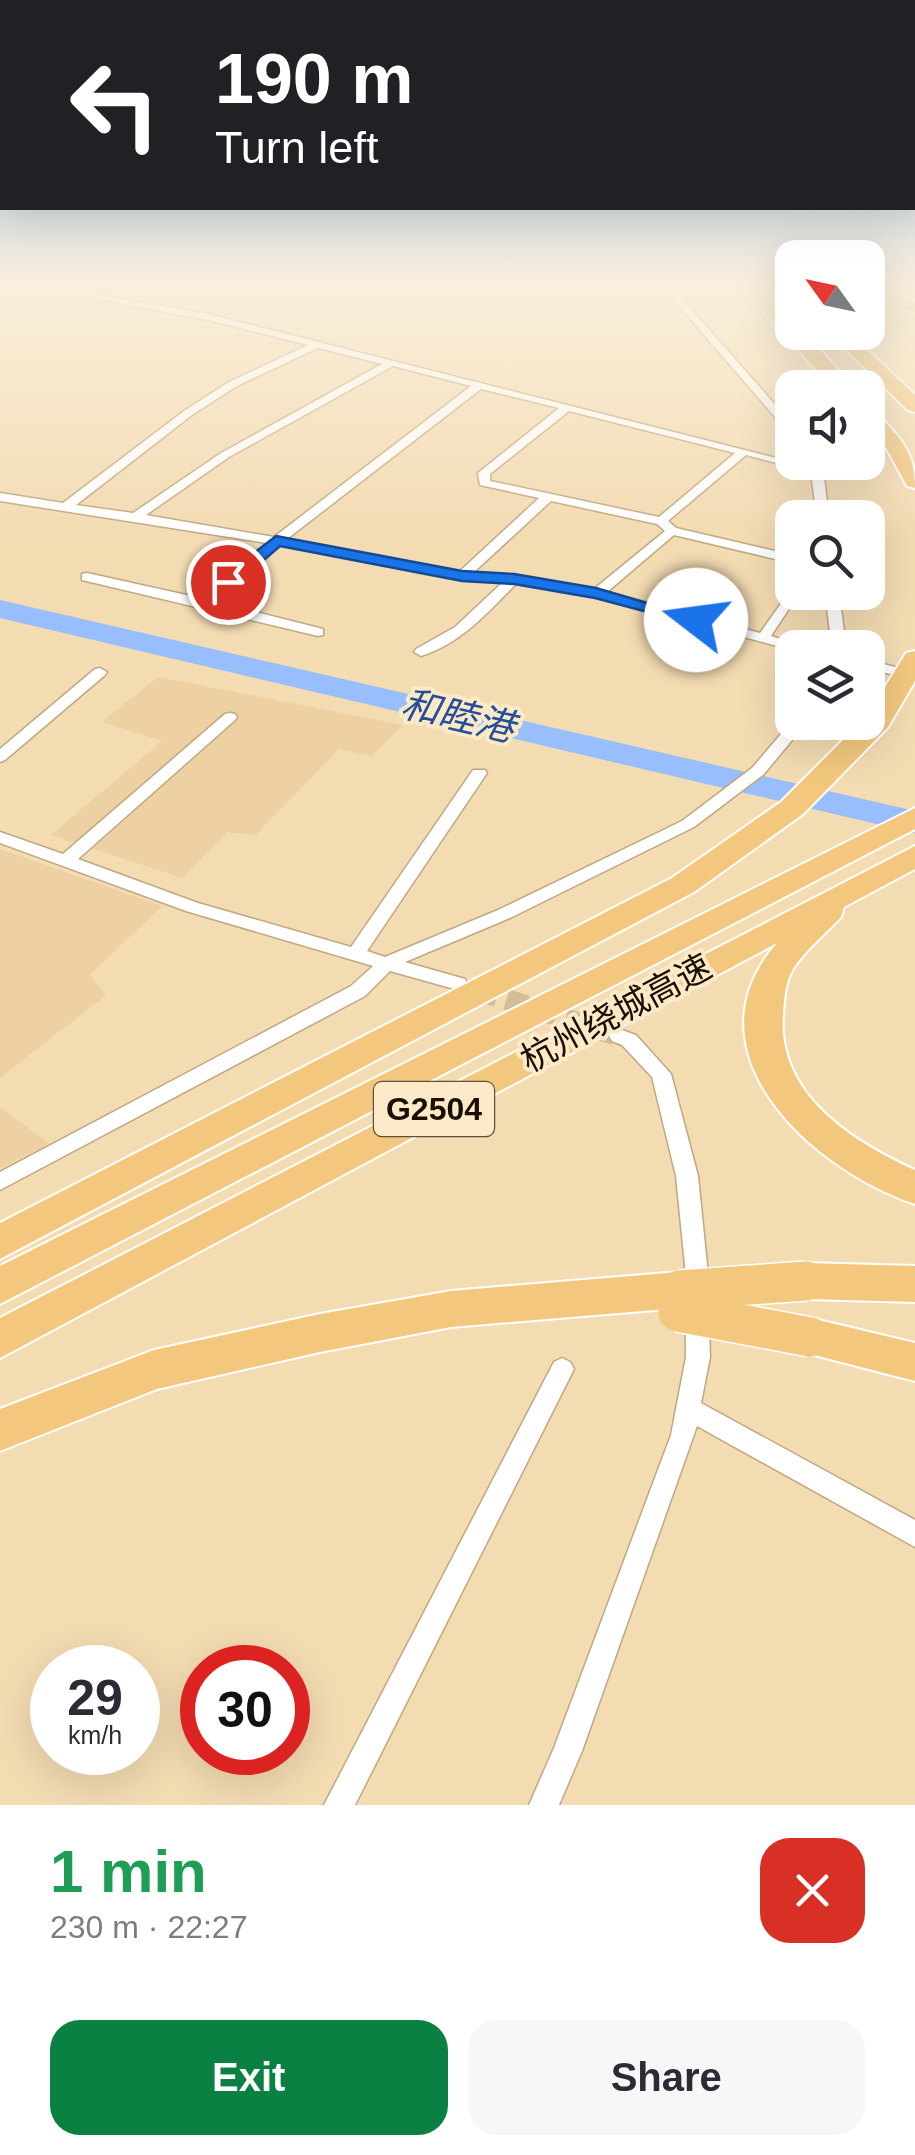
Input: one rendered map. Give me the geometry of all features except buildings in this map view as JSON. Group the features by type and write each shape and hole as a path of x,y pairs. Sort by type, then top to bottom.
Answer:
{"highway":[{"path":"876,369 915,406"},
{"path":"885,434 915,481"},
{"path":"0,1242 683,885 792,808 836,764 878,721 902,665"},
{"name":"杭州绕城高速","path":"0,1339 845,880 915,817"},
{"name":"杭州绕城高速","path":"0,1286 845,880 915,856"},
{"path":"845,880 774,968 762,1021 770,1072 801,1116 826,1136 865,1167 915,1188"},
{"path":"0,1430 154,1370 451,1309 608,1297 678,1301 806,1282 915,1284"},
{"path":"678,1301 915,1362"}],"street":[{"path":"65,506 188,413 265,369"},
{"path":"134,517 225,455 379,369"},
{"path":"419,369 775,458"},
{"path":"739,369 775,411"},
{"path":"203,603 276,541 479,385"},
{"path":"566,408 484,473 484,482 775,555"},
{"path":"596,593 743,452"},
{"path":"462,576 548,496"},
{"path":"0,497 276,541 462,576 514,579 596,593 775,641"},
{"path":"88,578 318,632"},
{"path":"421,652 438,646 466,626 514,579"},
{"path":"763,638 782,610"},
{"path":"0,756 100,672"},
{"path":"66,861 230,716"},
{"path":"0,1182 358,991 387,963 504,914 688,824 758,772 785,740"},
{"path":"356,954 478,773"},
{"path":"0,837 192,907 458,984"},
{"path":"544,1805 568,1751 676,1453 698,1357 696,1266 686,1176 661,1074 630,1040 619,1036"},
{"path":"339,1805 562,1370"},
{"path":"688,1408 915,1534"}],"shaded area":[{"path":"158,677 403,725 372,756 339,749 256,835 227,832 182,878 51,835 162,741 102,722"},
{"path":"0,849 162,906 90,975 106,995 0,1078"},
{"path":"0,1107 50,1144 0,1168"}],"waterway":[{"name":"和睦港","path":"0,609 915,822"}],"tunnel":[{"path":"477,990 619,1036"}],"route":[{"path":"228,582 276,541 462,576 514,579 596,593 696,620"}]}
